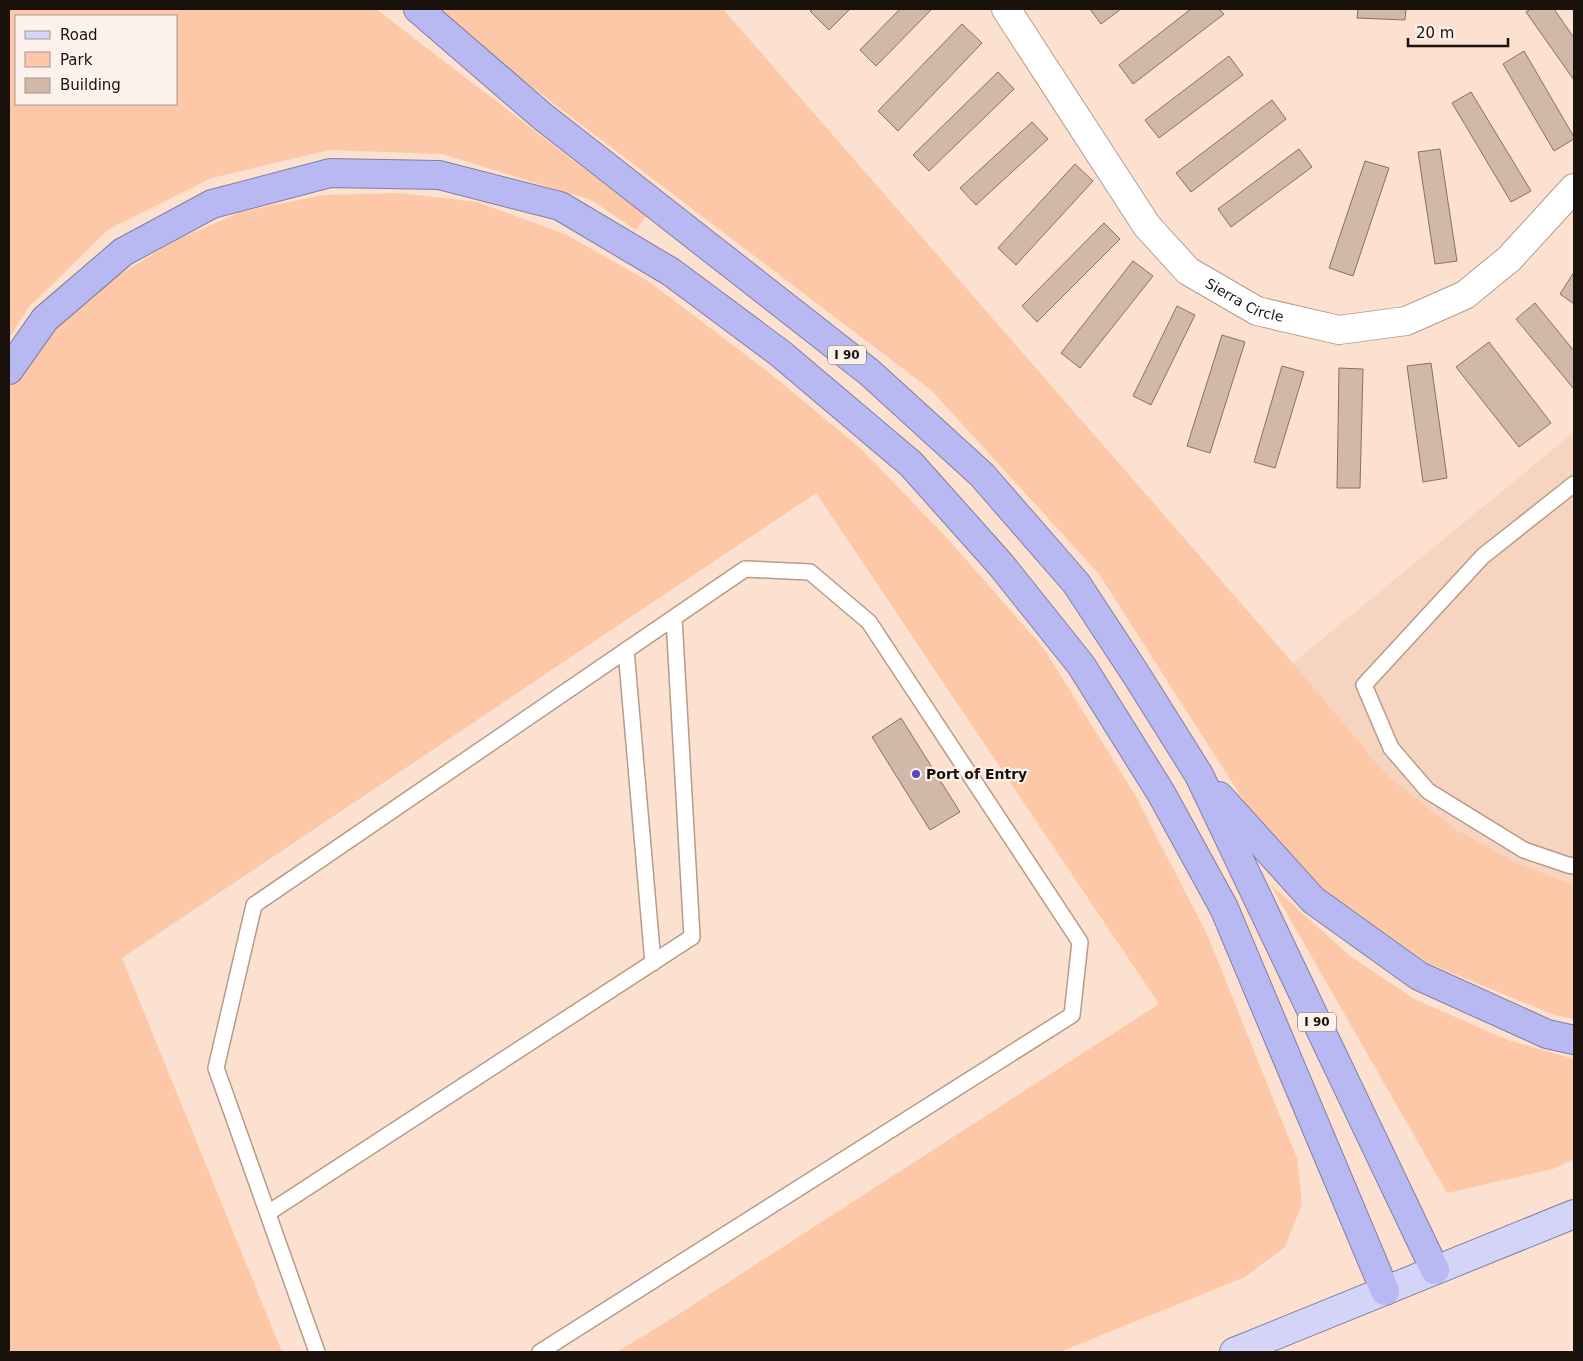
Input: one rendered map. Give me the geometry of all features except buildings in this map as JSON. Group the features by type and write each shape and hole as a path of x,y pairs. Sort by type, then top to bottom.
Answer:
{"highway":[{"name":"I 90","path":"418,9 542,116 869,372 982,475 1076,583 1199,775 1435,1270"},
{"path":"9,370 45,319 123,252 212,204 330,173 439,175 560,206 671,272 781,354 911,464 1001,564 1081,665 1161,792 1224,908 1385,1291"},
{"name":"I 90","path":"1199,775 1312,900 1419,976 1547,1034 1574,1040"}],"main road":[{"path":"1234,1352 1574,1214"}],"street":[{"name":"Sierra Circle","path":"1006,9 1147,226 1188,271 1257,311 1338,330 1406,321 1465,295 1509,259 1574,188"}],"lane":[{"path":"1574,484 1483,556 1364,685 1391,748 1428,791 1524,850 1574,866"},
{"path":"318,1352 216,1068 254,904 746,569 810,572 869,622 1080,942 1072,1015 540,1352"},
{"path":"268,1213 692,937 674,618"},
{"path":"626,650 653,963"}],"shaded area":[{"path":"1574,432 1574,885 1517,863 1455,829 1387,775 1293,663"}],"green space":[{"path":"9,9 376,9 646,216 636,230 591,200 442,154 329,150 212,178 109,229 28,308 9,338"},
{"path":"436,9 723,9 1293,663 1387,775 1455,829 1517,863 1574,885 1574,1019 1554,1015 1428,963 1320,887 1249,809 1099,574 931,390 467,38"},
{"path":"400,193 477,202 565,234 648,281 767,371 859,447 949,540 1044,649 1134,793 1207,934 1297,1158 1302,1204 1285,1247 1245,1277 1060,1352 617,1352 679,1314 1159,1004 816,493 122,958 282,1352 9,1352 9,389 23,366 64,319 119,275 178,239 241,212 323,195"},
{"path":"1270,884 1350,956 1414,999 1508,1040 1574,1059 1574,1159 1553,1169 1447,1193"}],"place":[{"name":"Port of Entry","path":"916,774"}]}
